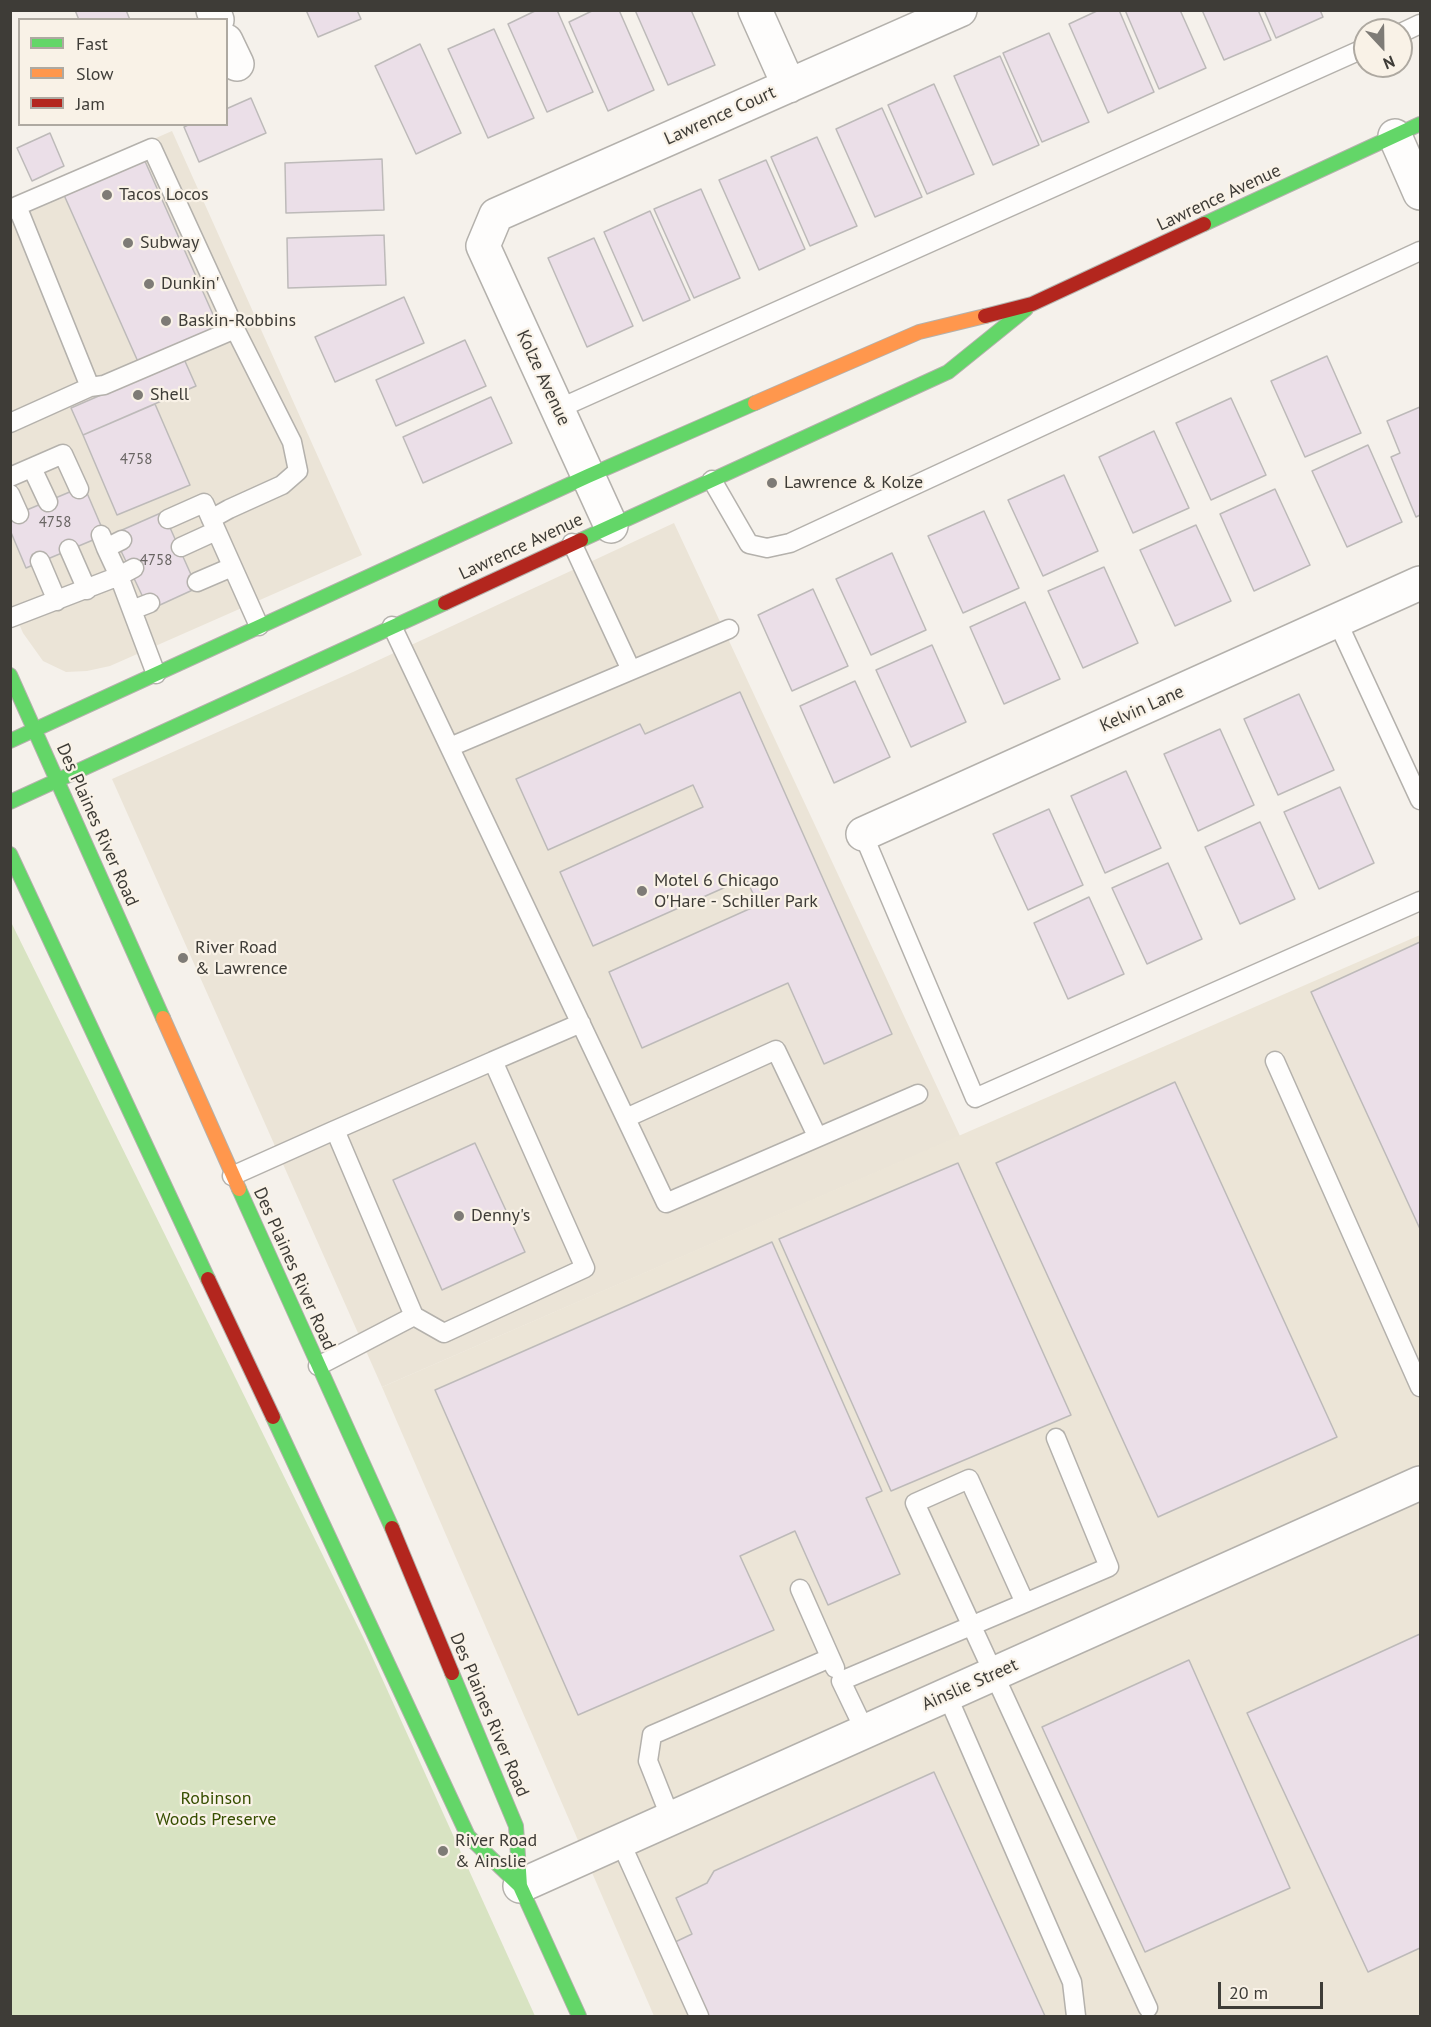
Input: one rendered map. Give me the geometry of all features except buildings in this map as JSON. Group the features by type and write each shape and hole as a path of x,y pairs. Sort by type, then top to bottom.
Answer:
{"main road":[{"name":"Lawrence Avenue","path":"10,741 588,476 918,332 1032,304 1408,130"},
{"name":"Lawrence Avenue","path":"10,802 948,372 1032,304"},
{"name":"Des Plaines River Road","path":"10,675 232,1176 393,1531 516,1826 520,1886 579,2016"},
{"name":"Des Plaines River Road","path":"10,854 468,1836 520,1886"}],"street":[{"path":"755,10 789,86"},
{"name":"Lawrence Court","path":"490,230 496,215 960,10"},
{"path":"1408,130 1420,193"},
{"name":"Kolze Avenue","path":"490,230 483,246 611,525"},
{"name":"Kelvin Lane","path":"863,834 1420,583"},
{"name":"Ainslie Street","path":"520,1886 1420,1483"}],"lane":[{"path":"558,409 1353,53"},
{"path":"90,387 14,208 152,148 235,329 292,442 298,471 282,485 229,509 214,525 181,547"},
{"path":"712,480 748,544 767,548 790,543 1420,251"},
{"path":"10,423 90,387 104,385 235,329"},
{"path":"10,477 63,454 79,489"},
{"path":"32,468 48,502"},
{"path":"10,494 20,514"},
{"path":"168,519 204,503 259,626"},
{"path":"110,541 127,572 132,610 156,674"},
{"path":"572,543 631,670"},
{"path":"69,549 87,590"},
{"path":"40,561 57,601"},
{"path":"197,582 232,567"},
{"path":"10,618 87,590 127,572"},
{"path":"132,610 150,603"},
{"path":"1337,621 1420,800"},
{"path":"392,626 666,1203 918,1094"},
{"path":"450,747 729,629"},
{"path":"863,834 975,1098 1420,901"},
{"path":"232,1176 581,1023"},
{"path":"626,1118 776,1050 817,1136"},
{"path":"1275,1061 1420,1387"},
{"path":"335,1130 414,1316 444,1333 585,1268 493,1062"},
{"path":"318,1366 414,1316"},
{"path":"841,1681 1109,1567 1056,1438"},
{"path":"1025,1603 969,1479 915,1503 1148,2008"},
{"path":"800,1589 865,1731"},
{"path":"671,1819 648,1761 652,1735 830,1658"},
{"path":"947,1695 1072,1982 1076,2016"},
{"path":"620,1841 699,2016"}],"shaded area":[{"path":"172,131 362,555 110,666 87,671 66,672 43,661 23,633 11,605 10,202"},
{"path":"674,523 960,1136 382,1387 112,779 353,672"},
{"path":"1420,935 1420,2016 654,2016 382,1387"}],"green space":[{"name":"Robinson Woods Preserve","path":"10,920 366,1643 535,2016 11,2016"}],"traffic: fast":[{"path":"1204,224 1420,124"},
{"path":"581,540 948,372 1026,309"},
{"path":"10,741 588,476 755,403"},
{"path":"10,802 445,603"},
{"path":"10,675 163,1018"},
{"path":"10,854 208,1279"},
{"path":"239,1189 392,1528"},
{"path":"273,1417 468,1836 520,1886"},
{"path":"452,1673 516,1826 520,1886 579,2016"}],"traffic: slow":[{"path":"755,403 919,332 985,316"},
{"path":"163,1018 239,1189"}],"traffic: jam":[{"path":"985,316 1032,304 1204,224"},
{"path":"445,603 581,540"},
{"path":"208,1279 273,1417"},
{"path":"392,1528 452,1673"}],"place":[{"name":"Tacos Locos","path":"107,195"},
{"name":"Subway","path":"128,243"},
{"name":"Dunkin'","path":"149,284"},
{"name":"Baskin-Robbins","path":"166,321"},
{"name":"Shell","path":"138,395"},
{"name":"Lawrence & Kolze","path":"772,483"},
{"name":"Motel 6 Chicago O'Hare - Schiller Park","path":"642,891"},
{"name":"River Road & Lawrence","path":"183,958"},
{"name":"Denny's","path":"459,1216"},
{"name":"River Road & Ainslie","path":"443,1851"}]}
